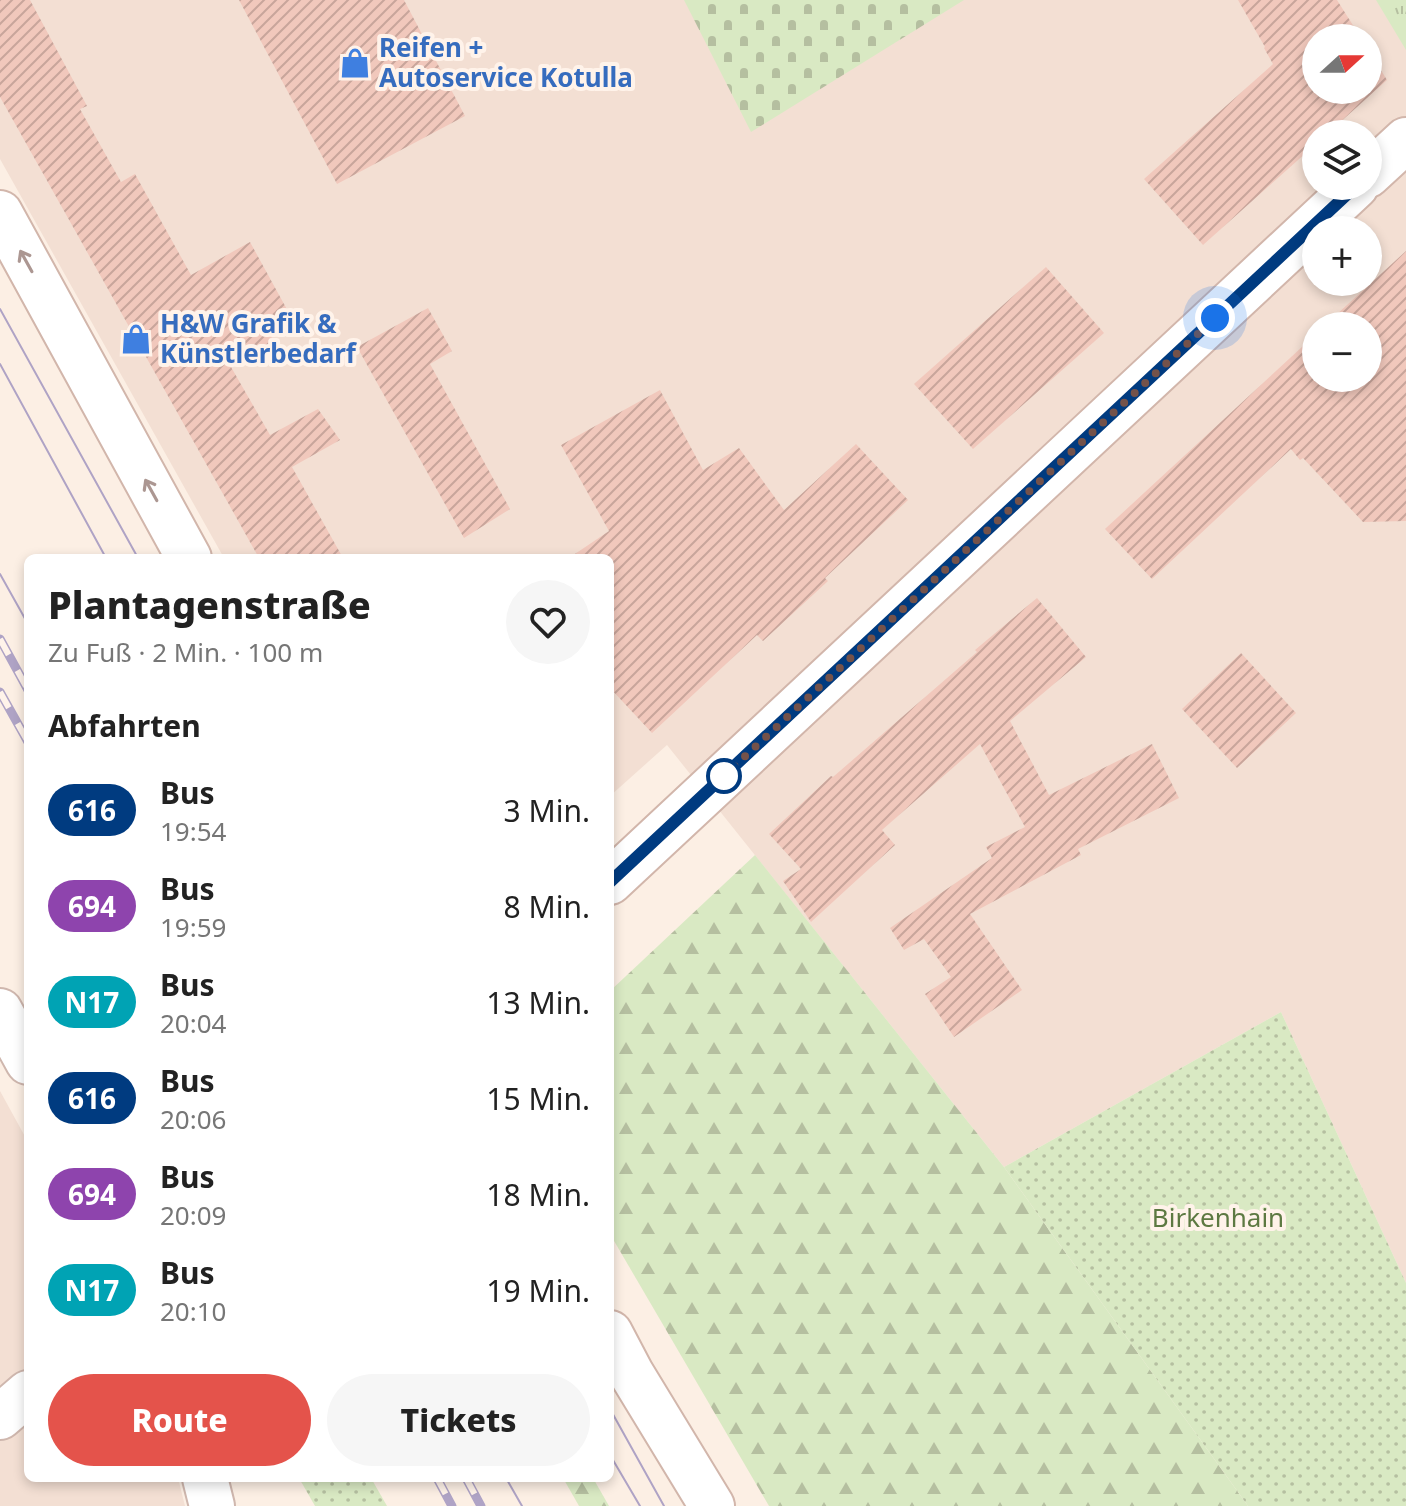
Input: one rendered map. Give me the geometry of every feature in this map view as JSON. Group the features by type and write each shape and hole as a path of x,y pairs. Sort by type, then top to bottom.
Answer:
{"street":[{"path":"1382,162 1406,140"},
{"path":"614,878 1341,200"},
{"path":"0,213 187,554"},
{"path":"0,1011 24,1055"},
{"path":"614,1341 712,1506"},
{"path":"0,1417 24,1396"},
{"path":"206,1482 212,1506"}],"shaded area":[{"path":"0,0 1406,0 1406,1283 1281,1012 1004,1167 667,745 614,792 614,554 222,554 0,159"},
{"path":"0,1091 24,1135 24,1482 179,1482 185,1506 0,1506"}],"green space":[{"path":"684,0 964,0 751,132"},
{"path":"1376,0 1406,0 1406,50"},
{"path":"755,855 1004,1167 1248,1506 769,1506 614,1241 614,987"},
{"name":"Birkenhain","path":"1281,1012 1406,1283 1406,1506 1248,1506 1004,1167"},
{"path":"301,1482 373,1482 387,1506 315,1506"},
{"path":"565,1482 595,1482 609,1506 579,1506"}],"building":[{"path":"0,0 30,0 87,106 80,109 121,182 135,174 191,275 250,242 295,324 269,339 272,344 231,367 270,435 318,409 340,440 292,467 341,554 257,554 0,97"},
{"name":"Reifen + Autoservice Kotulla","path":"239,0 404,0 465,116 337,184"},
{"path":"1238,0 1337,0 1352,24 1302,24 1302,104 1360,104 1343,120 1302,120 1302,157 1203,245 1144,179 1273,64"},
{"path":"1406,251 1406,521 1363,522 1291,449 1152,579 1105,529 1302,347 1302,392 1382,392 1382,312 1339,312 1357,296 1382,296 1382,273"},
{"path":"1046,267 1104,333 973,449 914,384"},
{"path":"428,308 452,351 430,364 510,509 464,538 357,347"},
{"path":"660,390 703,470 739,448 784,510 856,444 908,500 763,641 757,635 652,733 614,692 614,554 575,554 609,531 561,445"},
{"path":"1037,598 1086,657 1010,721 1049,795 1152,744 1179,798 1078,849 1081,855 970,914 1022,990 954,1037 925,994 951,977 924,939 904,950 890,928 992,858 986,847 1025,827 980,744 882,830 895,845 811,922 783,881 801,869 769,834 831,776"},
{"path":"1241,653 1296,713 1237,768 1182,709"}],"tram line":[{"path":"0,309 136,554"},
{"path":"0,364 104,554"},
{"path":"0,574 24,617"},
{"path":"614,1416 664,1506"},
{"path":"614,1462 640,1506"},
{"path":"508,1482 522,1506"}],"railway":[{"path":"0,639 24,683"},
{"path":"0,692 24,735"},
{"path":"439,1482 452,1506"},
{"path":"468,1482 481,1506"}],"bus line":[{"name":"616","path":"614,878 1341,200"}],"place":[{"name":"Reifen + Autoservice Kotulla","path":"355,63"},
{"name":"H&W Grafik & Künstlerbedarf","path":"136,339"}],"route":[{"path":"724,776 1215,318"}]}
